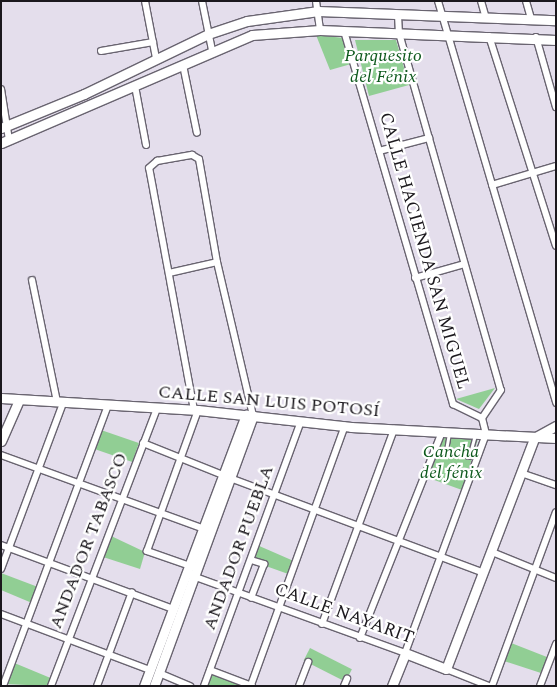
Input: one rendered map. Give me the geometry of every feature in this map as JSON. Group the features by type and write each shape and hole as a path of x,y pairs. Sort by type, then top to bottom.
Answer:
{"main road":[{"path":"4,127 84,94 208,34 247,21 318,11 443,16 485,15 556,20"},
{"path":"5,142 135,86 212,50 252,35 320,30 445,33 536,37 556,40"},
{"name":"CALLE SAN LUIS POTOSÍ","path":"1,398 249,412 345,426 556,438"},
{"path":"1,441 19,400"},
{"path":"144,686 155,671 249,412"},
{"path":"446,669 534,438 556,426"},
{"path":"154,686 155,671 173,609 192,571 204,529 227,477"},
{"path":"392,686 405,653"},
{"name":"CALLE NAYARIT","path":"405,653 446,669"}],"street":[{"path":"145,1 156,58"},
{"path":"202,1 212,50"},
{"path":"316,1 320,30"},
{"path":"438,1 443,16 445,33 556,403"},
{"path":"481,1 485,15"},
{"path":"526,1 531,18"},
{"path":"398,14 399,33 501,390 482,418 486,434 439,556 405,653"},
{"name":"CALLE HACIENDA SAN MIGUEL","path":"344,31 453,404 482,418"},
{"path":"490,36 556,246"},
{"path":"536,37 556,107"},
{"path":"101,51 153,42"},
{"path":"182,65 196,133"},
{"path":"135,86 146,145"},
{"path":"1,89 5,142"},
{"path":"379,151 429,138"},
{"path":"161,514 196,410 149,168 152,164 196,156 249,412"},
{"path":"492,185 556,166"},
{"path":"169,273 217,262"},
{"path":"415,278 464,264"},
{"path":"1,569 39,470 60,402 32,280"},
{"path":"3,686 108,405"},
{"name":"ANDADOR TABASCO","path":"51,686 90,577 157,408"},
{"name":"ANDADOR PUEBLA","path":"204,686 301,421"},
{"path":"210,670 252,686 278,608 345,426"},
{"path":"322,624 394,429"},
{"path":"360,638 398,541 445,432"},
{"path":"143,443 227,477 484,573"},
{"path":"1,455 204,529"},
{"path":"521,473 556,485"},
{"path":"490,686 556,512"},
{"name":"CALLE NAYARIT","path":"161,514 147,551 251,598 405,653"},
{"path":"1,545 132,592 173,609"},
{"path":"492,552 556,578"},
{"path":"251,560 264,564 251,598"},
{"path":"97,686 132,592"},
{"path":"1,614 155,671 190,686"},
{"path":"540,686 556,644"},
{"path":"299,686 308,662"},
{"name":"CALLE NAYARIT","path":"446,669 490,686"}],"lane":[{"path":"445,432 446,450 469,457 476,434"}],"green space":[{"path":"316,35 344,38 351,64 330,70"},
{"name":"Parquesito del Fénix","path":"355,40 396,40 409,85 369,96"},
{"path":"495,388 479,409 456,399"},
{"path":"101,430 139,443 132,462 94,449"},
{"name":"Cancha del fénix","path":"443,435 478,439 462,490 426,477"},
{"path":"109,535 145,552 140,569 100,556"},
{"path":"257,545 296,562 291,575 252,561"},
{"path":"1,573 38,587 32,603 1,590"},
{"path":"506,641 552,659 544,674 501,660"},
{"path":"310,648 352,669 346,682 304,660"},
{"path":"12,662 53,679 50,686 4,684"},
{"path":"210,670 252,686 204,686"}]}
